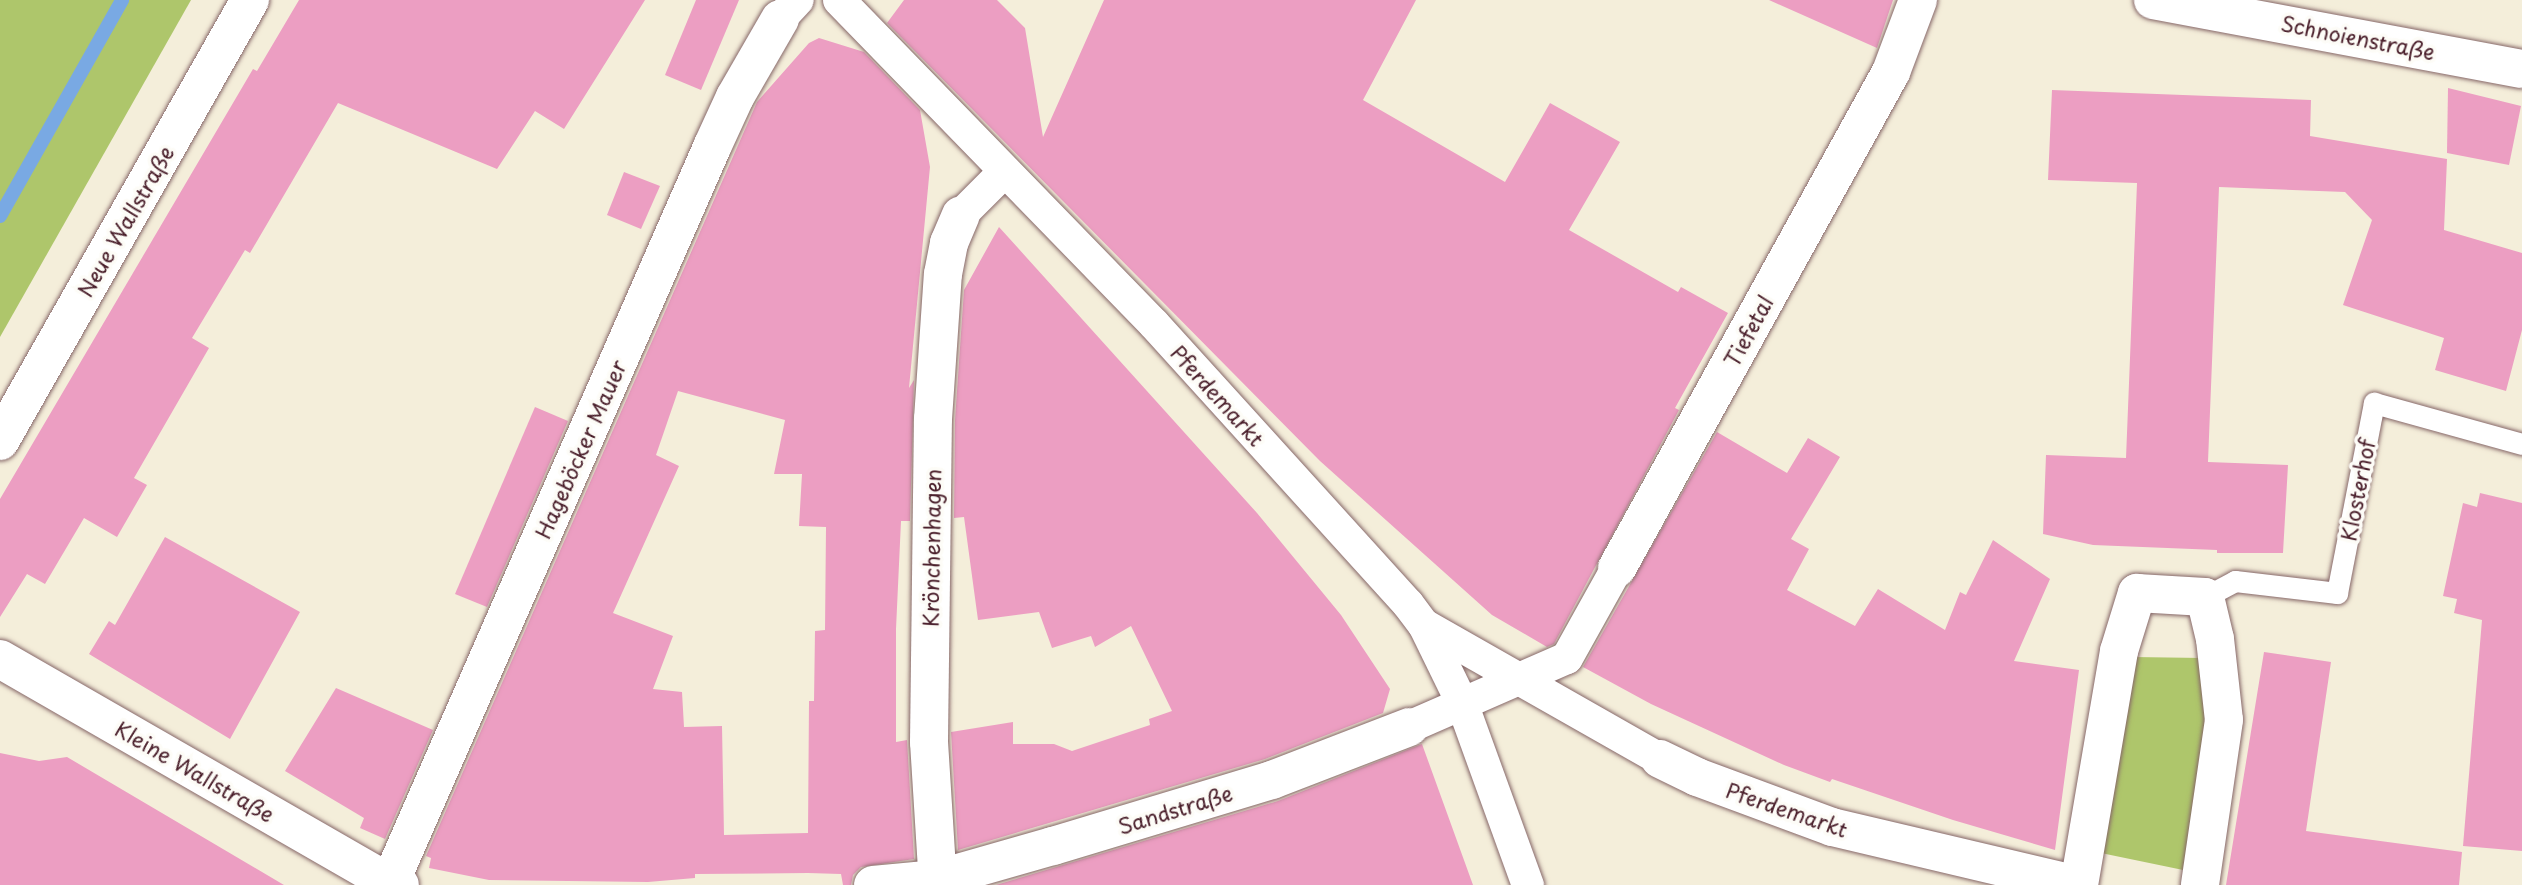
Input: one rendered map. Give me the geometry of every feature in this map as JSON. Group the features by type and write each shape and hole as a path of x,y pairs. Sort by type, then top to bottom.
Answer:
{"street":[{"name":"Neue Wallstraße","path":"0,441 250,0"},
{"name":"Tiefetal","path":"1518,679 1567,658 1891,72 1918,0"},
{"name":"Schnoienstraße","path":"2153,0 2522,69"},
{"name":"Pferdemarkt","path":"855,5 1005,171 1154,324 1424,625 1462,703 1528,885"},
{"name":"Hageböcker Mauer","path":"393,884 729,110 789,9"},
{"path":"961,215 1005,171"},
{"name":"Krönchenhagen","path":"937,882 929,742 933,419 943,274 949,243 961,215"},
{"path":"2078,885 2119,651 2137,593 2205,597 2215,639 2224,720 2200,885"},
{"name":"Pferdemarkt","path":"1424,625 1660,759 1697,777 1832,827 2078,885"},
{"name":"Kleine Wallstraße","path":"0,659 393,884"},
{"path":"1409,726 1518,679"},
{"name":"Sandstraße","path":"873,885 937,882 1272,780 1409,726"}],"lane":[{"name":"Klosterhof","path":"2205,597 2235,581 2337,593 2374,403 2522,444"}],"green space":[{"path":"0,0 191,0 0,337"},
{"path":"2133,657 2203,658 2210,701 2188,871 2101,853"}],"building":[{"path":"299,0 645,0 564,129 535,111 497,169 338,103 250,253 245,250 192,338 209,348 134,478 147,485 117,537 84,518 45,584 27,574 0,617 0,499 253,69 257,71"},
{"path":"696,0 739,0 701,90 665,75"},
{"path":"904,0 997,0 1025,28 1043,137 1104,0 1416,0 1363,100 1505,182 1550,103 1620,142 1569,230 1678,292 1681,287 1728,313 1675,408 1679,410 1554,644 1547,647 1492,615 1320,461 887,23"},
{"path":"1769,0 1893,0 1877,48"},
{"path":"819,38 864,52 920,110 930,167 909,388 914,380 910,521 901,521 896,629 896,742 907,740 914,859 861,867 853,875 851,885 843,885 841,874 695,874 695,878 648,882 489,880 429,868 431,858 426,856 757,102 809,43","holes":["678,391 785,420 774,474 802,474 799,526 826,527 825,630 815,631 814,701 809,701 808,833 724,835 722,726 684,727 682,692 653,689 673,636 613,613 679,466 656,455"]},
{"path":"2448,88 2521,106 2509,165 2447,153"},
{"path":"2052,90 2311,100 2310,136 2447,159 2444,230 2522,253 2522,330 2506,391 2435,370 2444,338 2343,305 2372,220 2345,192 2219,187 2208,462 2288,465 2283,553 2217,553 2217,550 2093,545 2043,534 2046,455 2126,458 2137,183 2048,180"},
{"path":"624,172 660,186 641,229 607,215"},
{"path":"999,227 1257,513 1341,615 1390,689 1383,713 1265,759 958,850 951,732 1013,722 1013,744 1054,744 1072,751 1150,725 1149,719 1172,711 1131,626 1095,647 1091,636 1052,648 1039,612 978,620 964,517 954,518 955,420 964,290"},
{"path":"535,407 568,421 487,607 455,594"},
{"path":"1717,432 1787,473 1808,438 1840,457 1791,539 1809,549 1787,590 1855,626 1878,589 1945,630 1960,592 1966,595 1993,540 2050,579 2014,661 2079,670 2055,850 1953,820 1832,779 1830,782 1784,765 1651,704 1583,667"},
{"path":"2480,493 2522,503 2522,851 2463,846 2482,620 2454,613 2457,599 2443,596 2463,503 2477,507"},
{"path":"165,537 300,612 230,739 89,654 109,621 115,625"},
{"path":"2264,652 2331,662 2306,831 2462,852 2459,885 2226,885"},
{"path":"336,688 433,730 385,839 360,828 364,818 285,771"},
{"path":"1422,744 1473,885 996,885 1278,801"},
{"path":"0,753 39,761 67,757 284,885 0,885"}],"waterway":[{"path":"0,216 122,0"}]}
